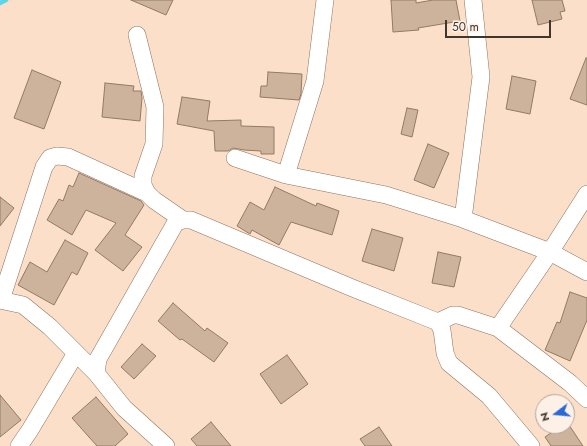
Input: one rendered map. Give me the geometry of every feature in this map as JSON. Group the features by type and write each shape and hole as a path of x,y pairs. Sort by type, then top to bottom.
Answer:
{"street":[{"path":"286,175 315,81 325,0"},
{"path":"463,219 481,77 473,0"},
{"path":"137,35 155,108 154,144 143,176 143,185 147,193 154,200 183,220"},
{"path":"147,193 68,157 57,156 50,158 44,168 0,300 23,305 50,327 96,373 124,408 166,446"},
{"path":"235,158 286,175 386,195 463,219 550,252 587,272"},
{"path":"498,328 550,252 587,194"},
{"path":"96,373 98,359 176,222 191,220 350,287 438,322 442,330 445,353 449,362 489,396 531,446"},
{"path":"438,322 453,315 458,315 498,328 570,383 587,399"},
{"path":"19,446 76,353"}],"building":[{"path":"131,0 173,0 166,15"},
{"path":"391,0 416,0 416,3 433,0 456,0 460,21 418,28 419,30 393,32"},
{"path":"532,0 562,0 565,11 560,12 562,19 538,25"},
{"path":"587,58 587,105 570,99"},
{"path":"32,70 61,82 44,129 14,118"},
{"path":"268,72 302,74 301,94 299,100 260,97 261,86 267,86"},
{"path":"512,76 536,81 530,114 506,109"},
{"path":"105,83 134,86 133,91 141,91 142,98 140,121 102,117"},
{"path":"182,97 210,101 207,121 241,120 241,126 274,127 274,154 261,154 261,151 233,148 228,151 215,151 214,131 177,124"},
{"path":"407,108 418,110 412,137 401,134"},
{"path":"428,144 449,153 434,188 414,180"},
{"path":"79,173 141,201 144,205 125,235 142,247 123,271 95,250 116,223 86,210 72,235 47,220 59,199 63,201 69,185 73,187"},
{"path":"275,187 316,206 317,203 339,211 332,235 291,222 279,245 252,230 250,234 237,226 250,202 264,210"},
{"path":"0,197 14,208 0,226"},
{"path":"372,229 403,238 394,271 362,261"},
{"path":"65,240 88,253 77,275 72,272 54,305 18,285 30,262 47,272"},
{"path":"438,252 461,257 454,287 432,283"},
{"path":"570,292 587,298 587,320 570,361 545,350 557,322 560,323"},
{"path":"173,303 205,331 207,328 228,343 214,362 182,339 180,340 158,321"},
{"path":"142,344 156,356 134,379 121,367"},
{"path":"287,355 308,384 281,404 260,374"},
{"path":"0,395 21,420 0,437"},
{"path":"96,397 128,434 115,446 97,446 72,418"},
{"path":"211,422 231,446 197,446 191,439"},
{"path":"379,427 392,446 365,446 360,439"},
{"path":"549,434 575,434 583,446 551,446 545,437"}],"waterway":[{"path":"0,3 6,0"}]}
